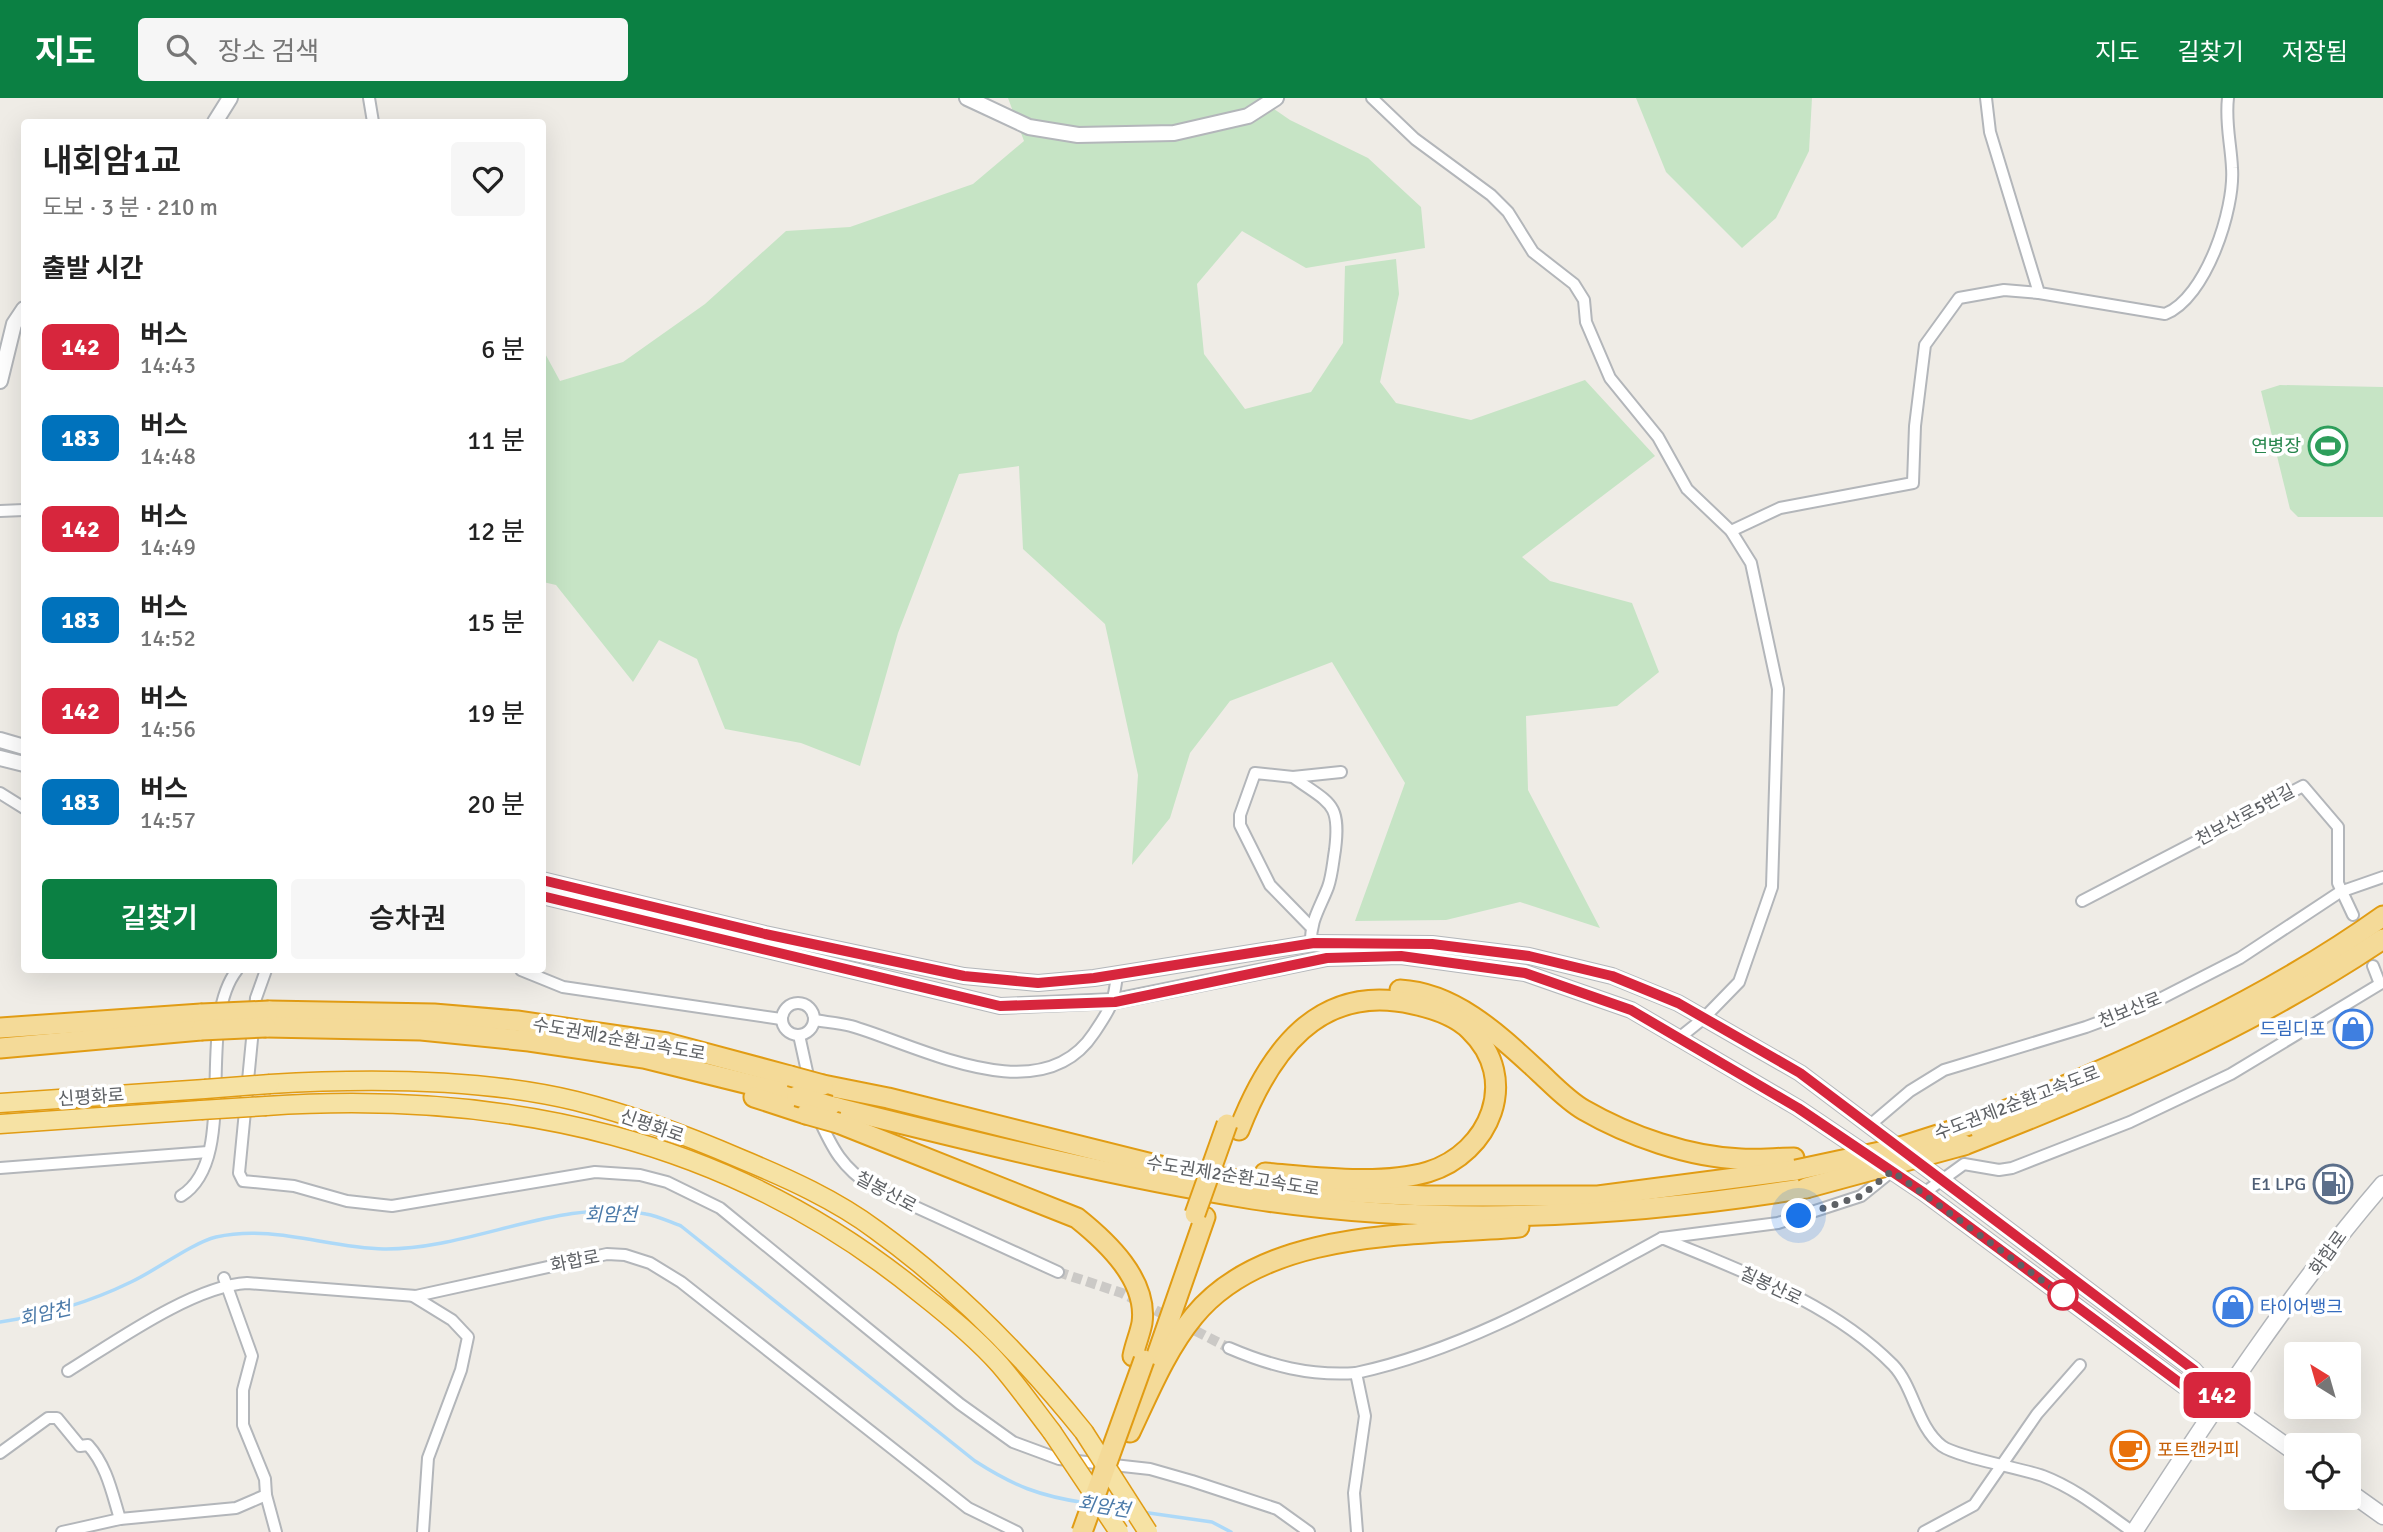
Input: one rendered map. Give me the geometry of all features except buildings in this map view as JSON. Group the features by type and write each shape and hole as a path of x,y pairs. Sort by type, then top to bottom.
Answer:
{"highway":[{"name":"수도권제2순환고속도로","path":"0,1028 434,1014 517,1021 667,1043 823,1085 887,1098 1188,1173 1307,1190 1425,1196 1598,1196 1795,1164 1961,1123 2053,1092 2226,1011 2383,916"},
{"name":"수도권제2순환고속도로","path":"267,1019 421,1030 644,1058 797,1096 834,1114 1065,1165 1256,1199 1462,1216 1609,1213 1714,1203 1806,1188 1964,1145 2168,1061 2243,1024 2383,939"},
{"path":"1082,1532 1148,1361 1251,1071 1275,1037 1316,1004 1359,992 1412,991 1434,995 1458,1007 1517,1052 1582,1110 1642,1137 1720,1157 1795,1164"},
{"path":"1147,1163 1382,1179 1431,1171 1470,1147 1484,1132 1496,1098 1492,1068 1475,1036 1446,1015 1396,1000 1354,1003 1312,1021 1291,1039 1256,1086 1233,1127"},
{"name":"수도권제2순환고속도로","path":"0,1048 201,1022"},
{"path":"644,1058 806,1114 834,1114 1077,1218 1110,1246 1137,1291 1148,1361 1130,1432 1095,1532"},
{"name":"신평화로","path":"0,1103 341,1080 404,1082 506,1090 575,1101 710,1146 773,1172 840,1206 875,1228 942,1282 1001,1337 1084,1432 1149,1532"},
{"name":"신평화로","path":"0,1124 333,1102 396,1102 508,1112 649,1145 710,1167 827,1226 896,1273 952,1318 1000,1365 1052,1432 1119,1532"},
{"path":"1148,1361 1214,1294 1254,1271 1308,1248 1376,1239 1616,1220 1714,1203"}],"main road":[{"name":"화합로","path":"2133,1532 2220,1399 2354,1218 2383,1184"},
{"path":"2220,1399 2284,1444"},
{"path":"2361,1500 2383,1516"}],"street":[{"path":"217,119 230,98"},
{"path":"369,98 372,119"},
{"path":"967,98 1029,127 1078,135 1174,133 1248,116 1276,98"},
{"path":"1372,98 1415,139 1491,195 1508,212 1533,252 1574,284 1584,300 1586,321 1610,377 1658,437 1687,489 1731,531 1751,563 1778,689 1772,887 1739,982 1704,1018 1679,1038"},
{"path":"1986,98 1990,132 2039,293"},
{"path":"1731,531 1780,508 1913,483 1915,426 1925,345 1959,298 2004,290 2039,293 2165,314 2178,309 2206,270 2229,213 2232,170 2225,119 2228,98"},
{"path":"0,381 14,324 21,314"},
{"path":"0,511 21,510"},
{"path":"0,740 21,746"},
{"path":"0,758 21,763"},
{"path":"1310,926 1270,885 1239,820 1255,773 1293,777 1341,772"},
{"path":"1293,777 1331,806 1339,820 1328,887 1310,926 1311,944"},
{"name":"천보산로5번길","path":"2082,901 2303,786 2338,827 2340,892"},
{"path":"0,793 21,806"},
{"name":"천보산로","path":"1870,1125 1910,1091 1944,1070 2086,1027 2156,1000 2241,958 2340,892 2383,877"},
{"path":"546,881 765,934 964,976 1038,983 1117,975 1311,944 1432,944 1529,956 1612,976 1678,1003 1800,1073 2194,1370 2220,1399"},
{"path":"2340,892 2353,915"},
{"path":"546,897 1000,1006 1115,1002 1327,958 1401,956 1525,973 1631,1010 1798,1108 1924,1193 2184,1386 2220,1399"},
{"path":"1924,1193 1964,1164 1999,1170 2032,1162 2130,1122 2231,1074 2380,984 2373,966"},
{"path":"181,1196 205,1172 218,1069 218,1009 236,973"},
{"path":"265,973 256,998 239,1173 243,1181 294,1186 347,1201 392,1206 595,1172 628,1173 667,1182 720,1208 993,1430 1013,1442 1059,1459 1150,1469 1192,1481 1277,1509 1308,1532"},
{"path":"528,973 563,987 782,1018"},
{"path":"814,1020 850,1026 936,1057 976,1067 1034,1071 1055,1067 1078,1053 1115,1002 1117,975"},
{"path":"799,1003 808,1007 814,1020 809,1030 799,1035 785,1029 782,1018 785,1008 799,1003"},
{"name":"칠봉산로","path":"799,1035 816,1110 831,1146 848,1171 872,1187 1058,1272"},
{"path":"0,1168 208,1152"},
{"path":"1229,1348 1267,1365 1294,1371 1356,1373 1404,1361 1491,1329 1662,1238 1778,1223 1861,1196 1892,1171"},
{"name":"칠봉산로","path":"1662,1238 1755,1278 1850,1327 1869,1341 1898,1371 1927,1428 1942,1446 1951,1451 2007,1464 2046,1478 2083,1496 2133,1532"},
{"name":"화합로","path":"68,1371 224,1281 413,1296 581,1258 625,1255 650,1263 681,1282 968,1508 1017,1532"},
{"path":"224,1281 251,1356 243,1390 243,1425 265,1479 276,1532"},
{"path":"413,1296 452,1320 468,1337 461,1370 428,1458 423,1532"},
{"path":"1924,1532 1974,1505 2007,1464 2037,1414 2080,1364"},
{"path":"1356,1373 1365,1424 1353,1493 1357,1532"},
{"path":"0,1453 48,1418 57,1418 80,1446 88,1445 93,1450 106,1472 120,1519"},
{"path":"62,1532 120,1519 236,1508 266,1494"}],"green space":[{"path":"1008,98 1258,98 1290,120 1368,158 1421,207 1425,248 1306,268 1242,231 1197,284 1204,354 1245,409 1311,392 1343,343 1345,266 1396,259 1399,294 1380,382 1396,403 1471,420 1585,380 1655,456 1522,557 1550,581 1632,603 1659,672 1617,706 1526,716 1528,790 1600,928 1520,902 1446,920 1355,921 1405,783 1332,662 1230,701 1190,753 1170,818 1132,865 1138,775 1105,624 1023,549 1019,466 959,474 898,633 860,766 801,743 725,729 697,659 659,640 633,682 556,585 546,583 546,355 560,381 623,362 705,304 786,231 850,227 973,184 1024,141"},
{"path":"1636,98 1812,98 1809,151 1776,218 1742,248 1666,172"},
{"name":"연병장","path":"2280,385 2383,387 2383,517 2298,517 2290,509 2261,391"}],"waterway":[{"name":"회암천","path":"0,1322 51,1312 99,1296 216,1237 258,1233 384,1249 449,1242 581,1212 646,1214 681,1226 975,1461 1028,1489 1086,1503"},
{"name":"회암천","path":"1110,1507 1127,1510"},
{"name":"회암천","path":"1142,1512 1212,1522 1231,1532"}],"tunnel":[{"path":"1058,1272 1122,1293 1229,1348"}],"bus line":[{"name":"142","path":"546,881 765,934 964,976 1038,983 1094,978 1314,943 1432,944 1529,956 1612,976 1678,1003 1800,1073 2194,1370 2220,1399 2184,1386 1924,1193 1798,1108 1631,1010 1525,973 1401,956 1327,958 1115,1002 1000,1006 546,897"}],"place":[{"name":"연병장","path":"2328,446"},
{"name":"드림디포","path":"2353,1029"},
{"name":"E1 LPG","path":"2333,1184"},
{"name":"타이어뱅크","path":"2233,1307"},
{"name":"포트캔커피","path":"2130,1450"}],"route":[{"path":"1799,1216 1861,1196 1892,1171 2070,1301 2063,1295"}]}
